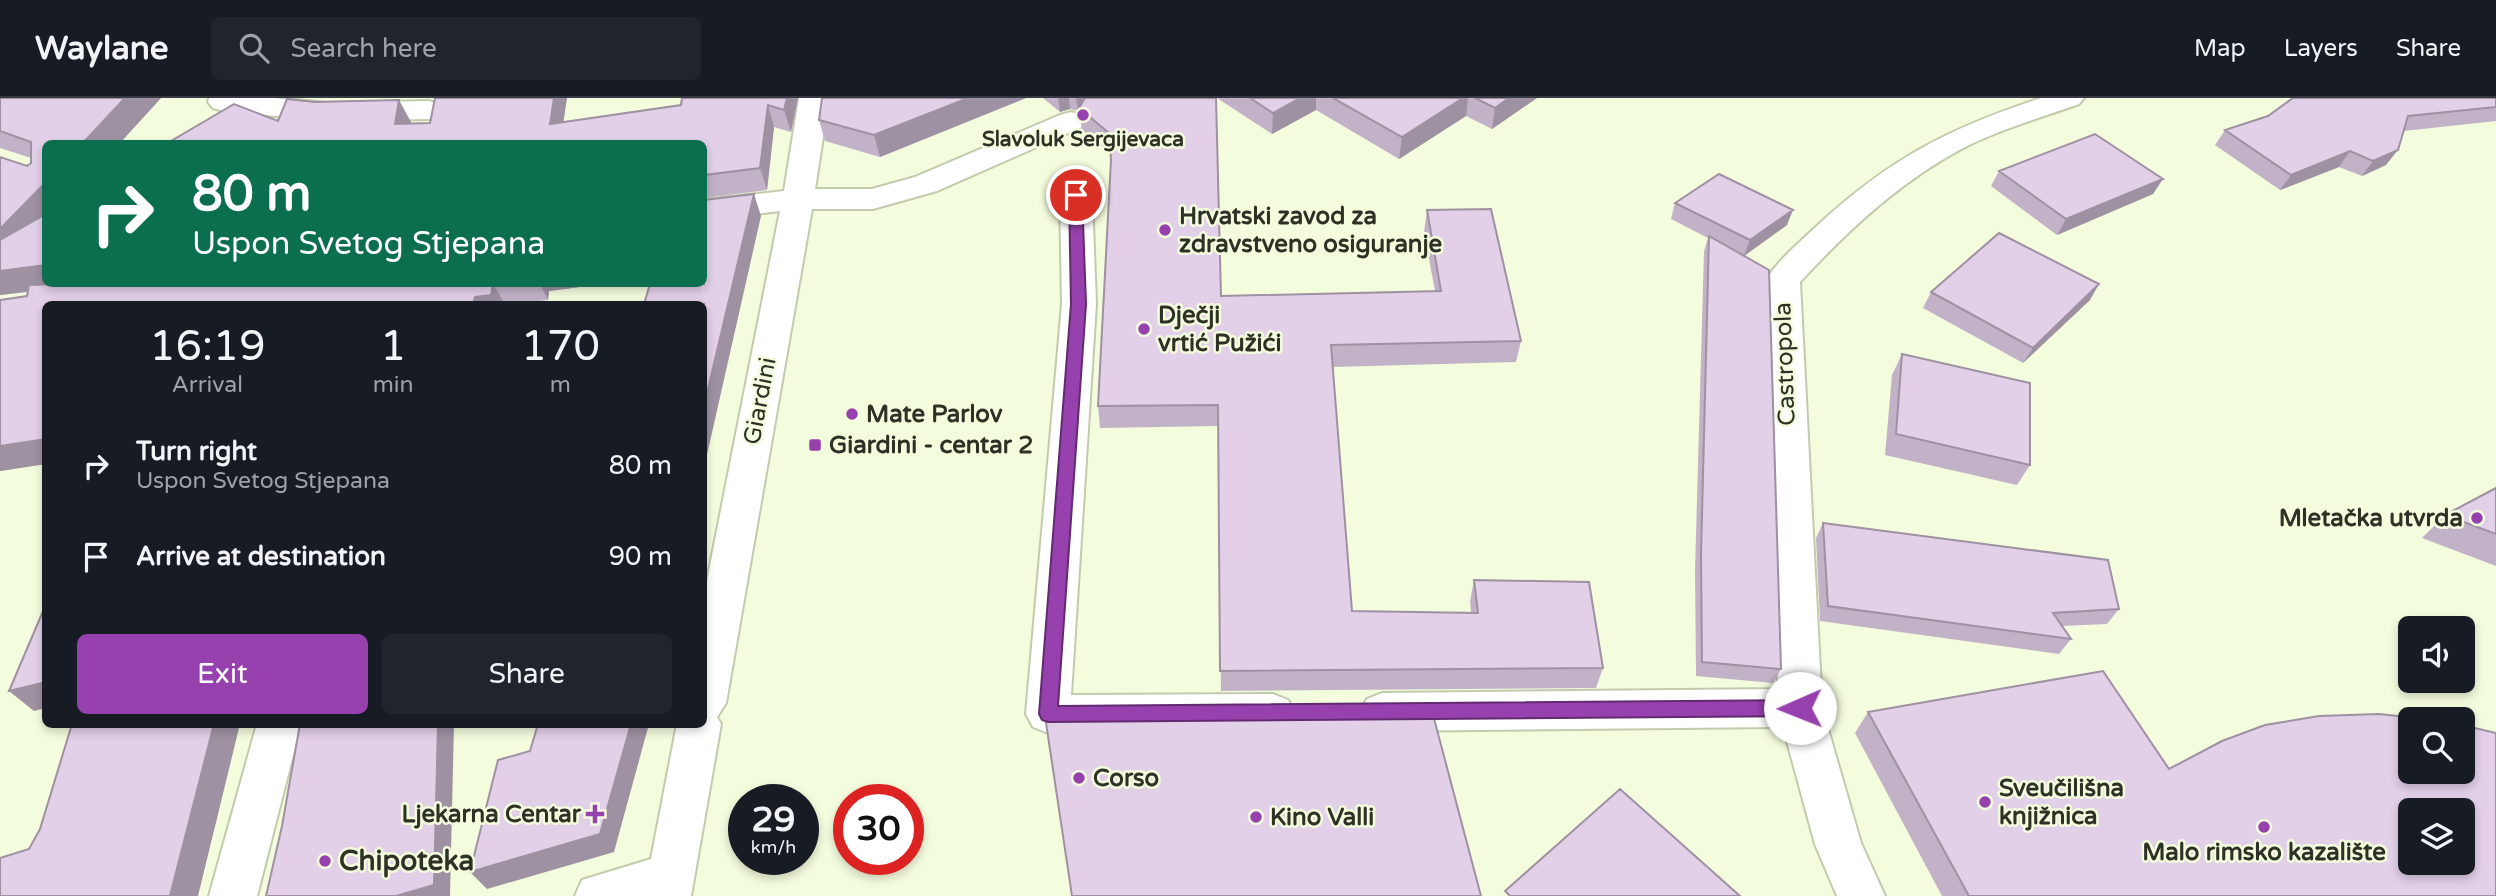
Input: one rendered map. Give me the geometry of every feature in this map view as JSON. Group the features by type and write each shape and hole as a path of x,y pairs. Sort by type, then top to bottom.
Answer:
{"street":[{"path":"224,98 223,102 328,112 429,113"},
{"name":"Giardini","path":"707,687 799,199 814,98"},
{"name":"Castropola","path":"1861,896 1838,844 1800,708 1783,280 1831,228 1893,179 1959,139 2069,98"},
{"path":"707,210 799,199 873,199 926,184 1071,121"},
{"path":"1076,195 1079,304 1048,714 1800,708"},
{"path":"233,896 278,728"},
{"path":"599,896 669,886 698,728"}],"building":[{"path":"0,98 125,98 86,140 42,140 42,186 0,229 0,157 27,166 31,163 31,142 0,131"},
{"path":"435,98 554,98 550,124 681,105 682,98 787,98 784,110 768,105 760,168 707,175 707,140 173,140 234,104 278,121 287,99 315,102 399,100 395,124 430,123"},
{"path":"822,98 968,98 874,135 819,120"},
{"path":"1085,98 1216,98 1221,296 1441,291 1427,210 1491,209 1521,341 1331,345 1352,611 1478,613 1474,580 1589,582 1603,668 1220,671 1218,405 1098,406 1111,160 1109,133 1079,108"},
{"path":"1250,98 1300,98 1273,113"},
{"path":"1333,98 1463,98 1402,137"},
{"path":"1475,98 1509,98 1495,108"},
{"path":"2293,98 2496,98 2496,107 2408,116 2398,150 2373,161 2350,151 2291,175 2225,130 2268,116"},
{"path":"2095,134 2163,179 2066,219 1999,171"},
{"path":"1719,174 1793,210 1750,240 1675,203"},
{"path":"754,194 707,393 707,301 645,301 649,287 707,287 707,200"},
{"path":"42,216 42,266 0,271 0,240"},
{"path":"1999,233 2099,284 2033,348 1931,292"},
{"path":"1709,236 1769,270 1781,669 1702,662 1701,555"},
{"path":"29,285 492,287 491,295 475,297 474,301 42,301 42,440 0,446 0,300 27,296"},
{"path":"1902,354 2030,383 2030,465 1896,434"},
{"path":"2496,488 2496,534 2445,515"},
{"path":"1823,523 2108,560 2119,609 2053,613 2071,639 1828,606"},
{"path":"42,613 42,683 9,691"},
{"path":"2103,671 2169,769 2222,741 2265,725 2319,716 2379,714 2398,716 2398,784 2475,784 2475,728 2496,733 2496,896 1969,896 1868,712"},
{"name":"Kino Valli","path":"1432,711 1481,896 1072,896 1045,716"},
{"path":"71,728 213,728 170,896 0,896 0,858 29,849 40,829"},
{"path":"299,728 438,728 434,885 396,896 266,896"},
{"path":"537,728 630,728 600,834 470,872 498,760 530,751"},
{"path":"1620,789 1740,896 1510,896 1505,891"}],"place":[{"name":"Slavoluk Sergijevaca","path":"1083,115"},
{"name":"Hrvatski zavod za zdravstveno osiguranje","path":"1165,230"},
{"name":"Dječji vrtić Pužići","path":"1144,329"},
{"name":"Mate Parlov","path":"852,414"},
{"name":"Giardini - centar 2","path":"815,445"},
{"name":"Mletačka utvrda","path":"2477,518"},
{"name":"Corso","path":"1079,778"},
{"name":"Sveučilišna knjižnica","path":"1985,802"},
{"name":"Ljekarna Centar","path":"595,814"},
{"name":"Kino Valli","path":"1256,817"},
{"name":"Malo rimsko kazalište","path":"2264,827"},
{"name":"Chipoteka","path":"325,861"}],"route":[{"path":"1076,195 1079,304 1048,714 1800,708"}]}
